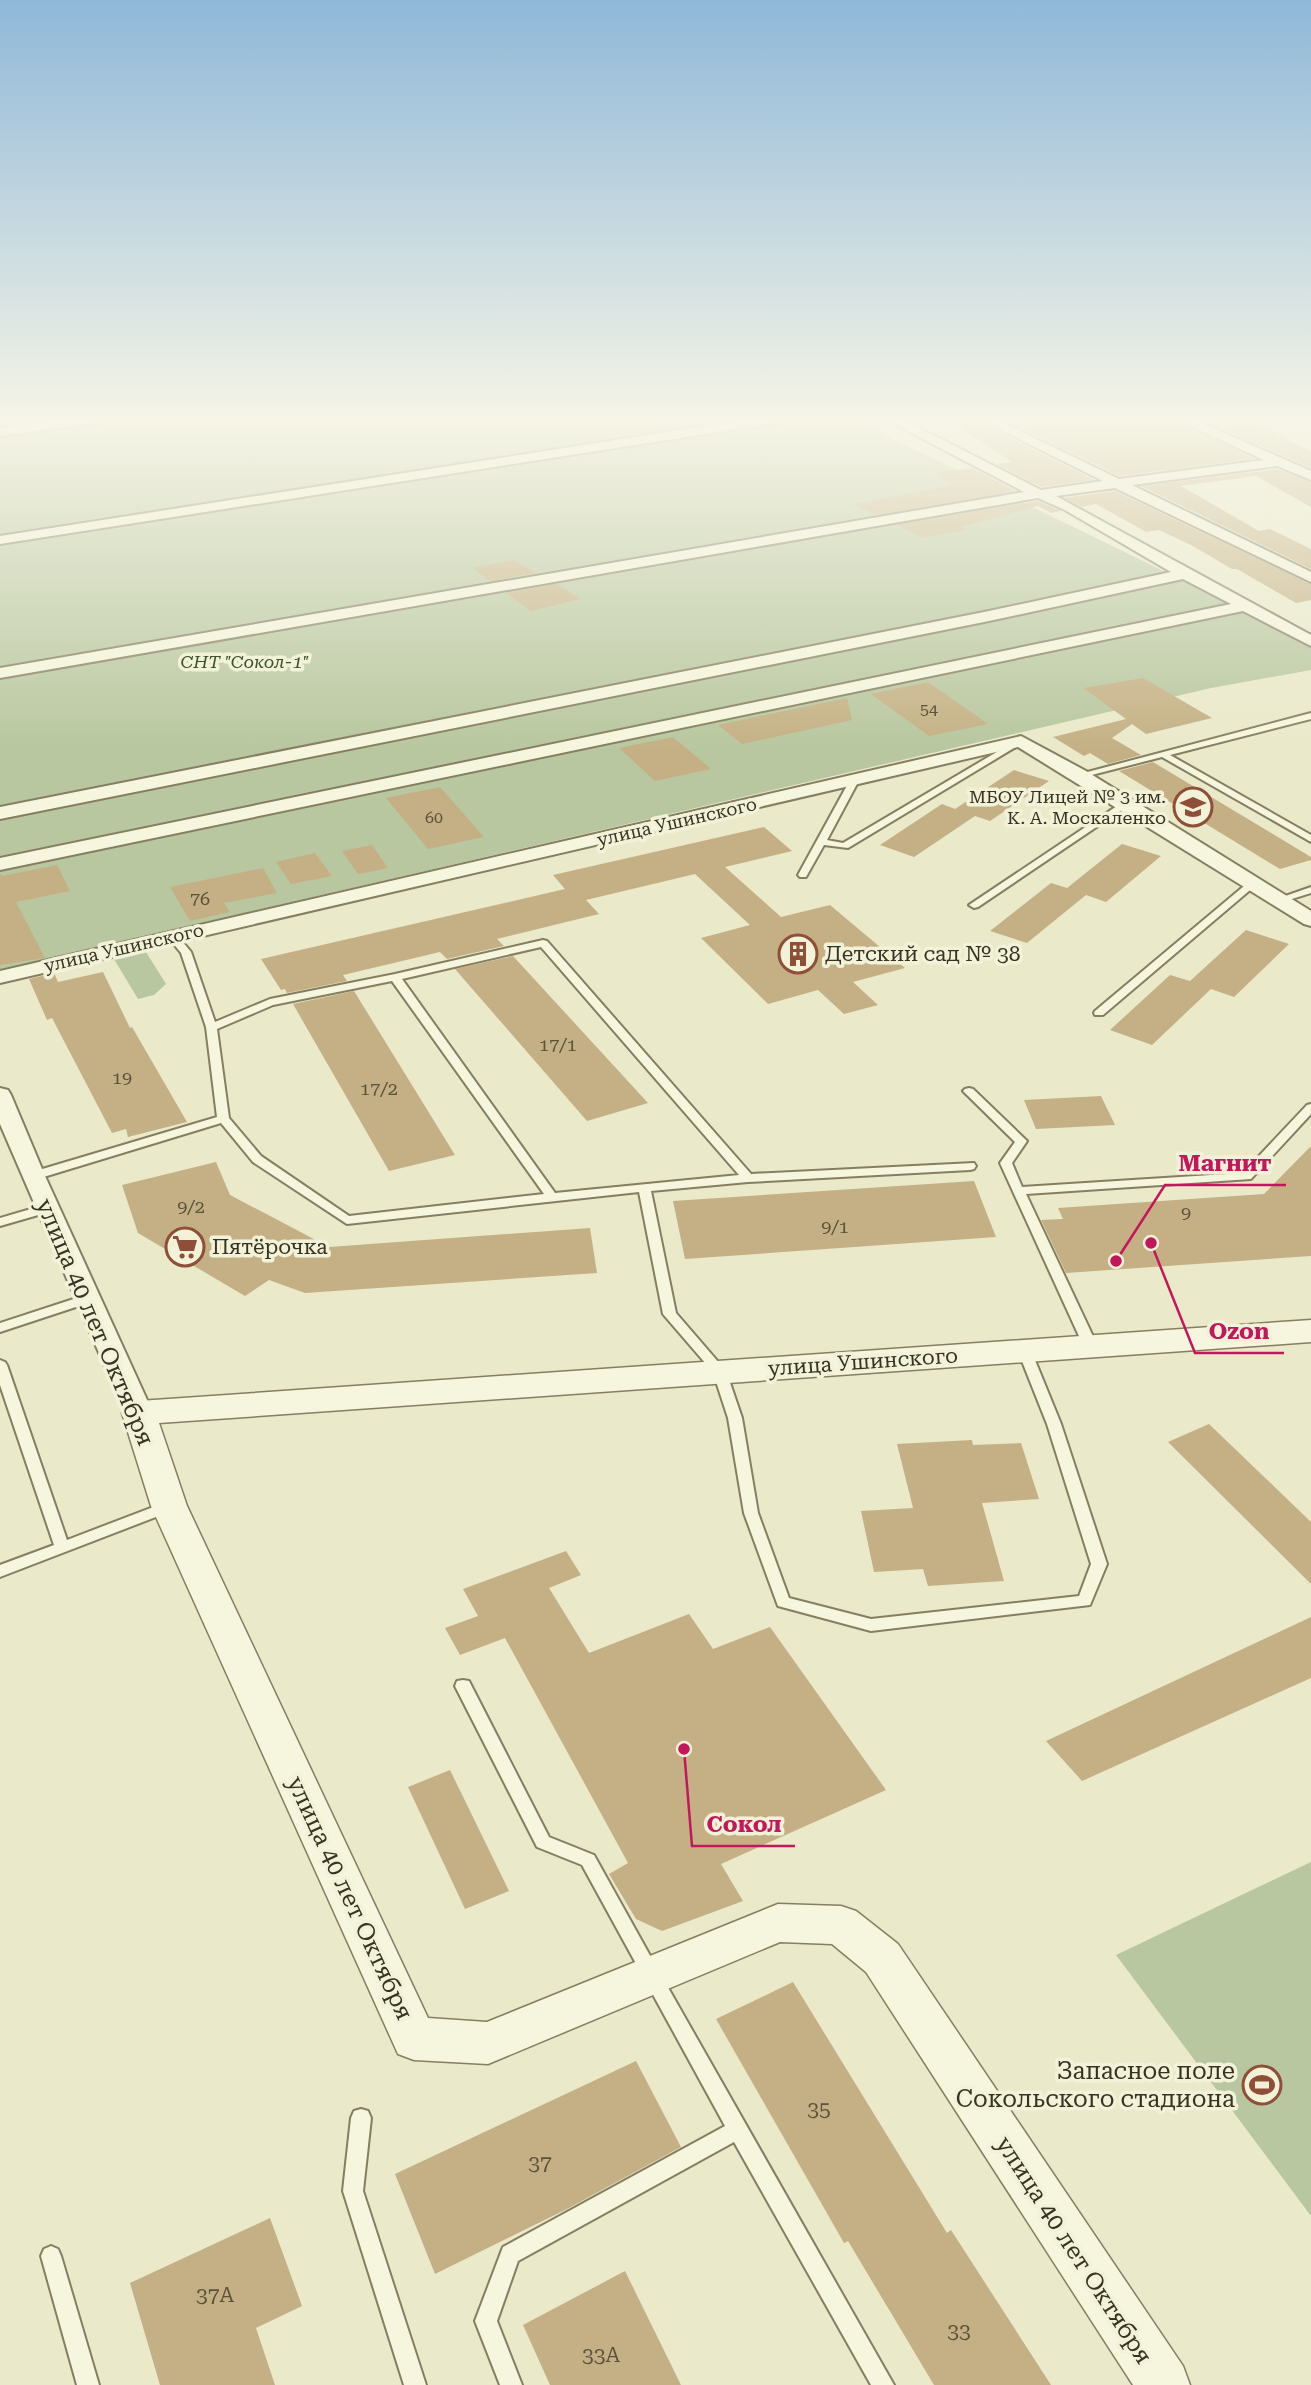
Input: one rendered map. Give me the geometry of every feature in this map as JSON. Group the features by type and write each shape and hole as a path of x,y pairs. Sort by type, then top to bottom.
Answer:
{"street":[{"path":"0,540 75,528"},
{"path":"0,673 840,528"},
{"path":"1107,528 1185,574 1311,641"},
{"path":"1208,528 1311,578"},
{"path":"0,813 989,616 1185,574"},
{"path":"0,864 1245,606"},
{"path":"1021,741 1126,803 1311,920"},
{"name":"улица Ушинского","path":"0,977 853,782 1021,741"},
{"name":"улица 40 лет Октября","path":"0,1096 139,1413 169,1506 414,2039 488,2043 778,1923 841,1926 882,1958 1164,2385"},
{"name":"улица Ушинского","path":"139,1413 1311,1331"}],"lane":[{"path":"1080,775 1311,716"},
{"path":"821,842 845,846 1021,741"},
{"path":"1163,754 1311,839"},
{"path":"803,875 853,782"},
{"path":"974,905 1126,803"},
{"path":"1099,1013 1253,883"},
{"path":"1279,900 1311,890"},
{"path":"173,937 186,952 211,1027 223,1119 257,1159 347,1220 748,1178 970,1166"},
{"path":"211,1027 270,1002 543,943 748,1178"},
{"path":"395,977 552,1197"},
{"path":"969,1091 1021,1141 1006,1163 1091,1347"},
{"path":"1018,1191 1247,1176 1311,1107"},
{"path":"33,1176 223,1119"},
{"path":"644,1188 670,1314 719,1371 735,1418 751,1513 783,1602 871,1625 1085,1601 1099,1564 1054,1424 1025,1351"},
{"path":"0,1222 48,1208"},
{"path":"0,1328 89,1298"},
{"path":"0,1365 62,1548"},
{"path":"0,1571 169,1506"},
{"path":"463,1686 543,1842 589,1860 651,1976 883,2385"},
{"path":"361,2118 353,2191 415,2385"},
{"path":"511,2385 486,2321 510,2253 738,2129"},
{"path":"51,2256 88,2385"}],"green space":[{"name":"СНТ \"Сокол-1\"","path":"0,528 1076,528 1311,643 1311,670 1211,688 0,970"},
{"path":"146,952 166,984 154,995 138,999 114,959"},
{"name":"Запасное поле Сокольского стадиона","path":"1311,1862 1311,2216 1116,1955"}],"building":[{"path":"903,528 967,530 922,538"},
{"path":"1139,528 1194,528 1311,584 1311,600 1296,603 1193,546 1159,530 1146,532"},
{"path":"1228,528 1254,528 1259,531 1270,529 1311,549 1311,569"},
{"path":"513,560 536,573 490,581 472,568"},
{"path":"556,584 581,599 531,611 506,593"},
{"path":"1143,678 1212,718 1146,734 1132,724 1112,738 1141,755 1108,764 1090,753 1084,756 1053,737 1126,719 1083,688"},
{"path":"928,682 988,724 929,736 871,694"},
{"path":"847,698 852,720 742,744 718,725"},
{"path":"673,737 711,769 655,781 619,748"},
{"path":"1153,762 1311,857 1311,860 1280,869 1119,771"},
{"path":"1014,770 1049,781 990,821 975,816 914,857 880,845 942,804 955,809"},
{"path":"440,787 484,837 428,849 386,798"},
{"path":"764,827 792,851 725,867 781,917 830,905 905,968 853,982 878,1005 844,1014 818,990 768,1004 701,938 750,925 695,874 586,900 599,914 497,939 504,946 447,959 440,952 343,975 347,981 287,993 285,989 281,990 261,959 565,889 553,875"},
{"path":"1122,844 1161,856 1106,902 1086,895 1027,943 990,931 1051,883 1067,888"},
{"path":"372,845 388,868 358,874 342,851"},
{"path":"315,853 332,876 291,884 276,862"},
{"path":"57,865 70,891 16,902 45,958 0,965 0,873 2,876"},
{"path":"263,868 277,893 224,903 230,912 190,921 170,887"},
{"path":"1246,930 1289,944 1234,997 1211,989 1152,1045 1110,1030 1170,975 1190,981"},
{"path":"513,956 648,1103 587,1121 455,969"},
{"path":"103,972 130,1028 132,1027 187,1122 128,1137 126,1129 112,1133 52,1018 47,1020 29,979 54,973 58,982"},
{"path":"354,991 455,1155 389,1171 293,1004"},
{"path":"1101,1096 1115,1125 1036,1129 1024,1100"},
{"path":"1311,1146 1311,1256 1066,1273 1041,1220 1063,1219 1058,1208 1264,1194"},
{"path":"216,1162 230,1195 329,1247 590,1228 597,1273 305,1293 269,1280 245,1296 138,1233 122,1185"},
{"path":"974,1181 996,1237 685,1259 673,1201"},
{"path":"1209,1424 1311,1522 1311,1584 1168,1442"},
{"path":"972,1440 973,1445 1021,1443 1039,1499 982,1503 1004,1581 928,1586 923,1569 874,1572 861,1511 913,1508 897,1444"},
{"path":"566,1551 581,1575 549,1588 589,1653 689,1614 713,1649 770,1627 886,1790 721,1864 743,1901 662,1931 636,1919 609,1874 628,1863 505,1638 460,1655 445,1628 478,1616 463,1589"},
{"path":"1311,1617 1311,1678 1082,1781 1046,1741"},
{"path":"450,1770 509,1891 465,1909 408,1787"},
{"path":"793,1982 947,2233 951,2230 1051,2385 934,2385 848,2241 844,2243 716,2019"},
{"path":"636,2061 681,2147 567,2209 435,2274 395,2174"},
{"path":"270,2218 302,2306 256,2328 275,2385 160,2385 130,2283"},
{"path":"625,2271 681,2385 550,2385 523,2325"}],"place":[{"name":"МБОУ Лицей № 3 им. К. А. Москаленко","path":"1193,807"},
{"name":"Детский сад № 38","path":"798,954"},
{"name":"Ozon","path":"1151,1243"},
{"name":"Пятёрочка","path":"185,1247"},
{"name":"Магнит","path":"1116,1261"},
{"name":"Сокол","path":"684,1749"},
{"name":"Запасное поле Сокольского стадиона","path":"1262,2085"}]}
